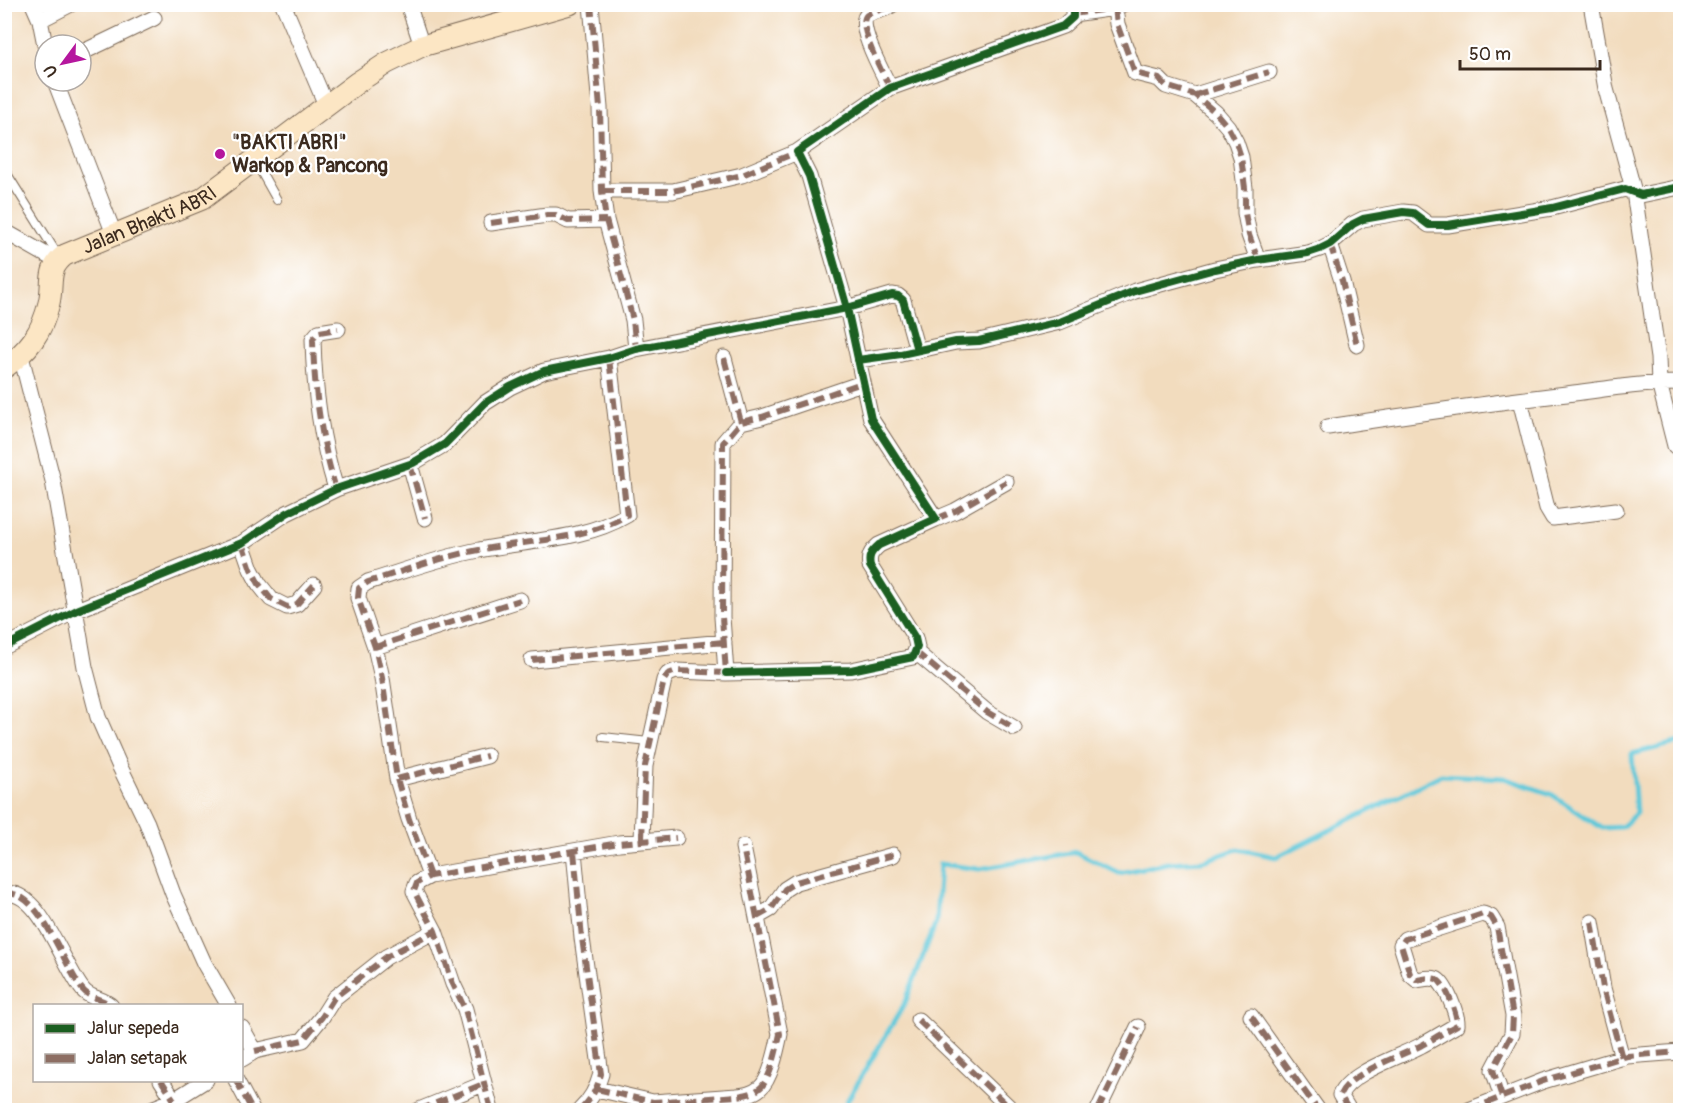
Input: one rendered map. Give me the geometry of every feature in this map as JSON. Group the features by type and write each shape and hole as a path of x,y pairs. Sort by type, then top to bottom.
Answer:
{"street":[{"path":"33,4 43,33"},
{"path":"40,20 71,4"},
{"path":"283,4 326,105"},
{"path":"408,4 422,46"},
{"name":"Jalan Bhakti ABRI","path":"13,362 32,343 43,323 50,300 52,270 58,260 65,255 202,199 326,105 387,63 422,46 570,4"},
{"path":"591,4 600,108 602,191 606,220 633,320 636,349"},
{"path":"890,88 863,25 868,14 887,9 893,4"},
{"path":"1591,4 1606,89 1634,192 1658,358 1659,383 1675,446"},
{"path":"602,191 673,191 742,175 797,152 890,88 1063,26 1070,21 1073,9 1119,6 1117,24 1135,73 1159,79 1166,86 1195,95 1222,119 1236,142 1241,158 1245,188 1245,213 1257,260"},
{"path":"93,47 154,18"},
{"path":"1195,95 1269,72"},
{"path":"60,93 114,234"},
{"path":"797,152 809,176 847,308 871,419 936,519"},
{"path":"858,360 956,342 979,341 1060,322 1136,291 1215,269 1308,253 1330,244 1353,224 1363,219 1403,212 1413,213 1429,225 1448,225 1552,208 1625,189 1641,195 1680,187"},
{"path":"491,223 547,215 556,215 568,221 606,220"},
{"path":"4,231 58,260"},
{"path":"1330,244 1342,281 1357,345"},
{"path":"4,647 77,610 242,543 287,513 336,489 410,464 445,444 484,403 510,387 544,371 558,367 577,366 636,349 847,308 892,295 898,296 906,307 917,350"},
{"path":"336,489 320,428 313,339 319,332 338,329"},
{"path":"430,876 397,779 382,678 375,646 358,598 359,588 368,582 477,550 571,535 603,526 627,515 609,358"},
{"path":"724,358 741,422"},
{"path":"13,362 53,481 85,667 98,717 147,823 172,894 204,963 228,1004"},
{"path":"726,673 723,443 741,422 862,383"},
{"path":"1328,427 1520,400 1659,383 1680,383"},
{"path":"1520,400 1547,508 1552,518 1616,510"},
{"path":"410,464 425,518"},
{"path":"1005,482 955,511 879,545 872,551 869,558 870,566 915,638 916,652 987,712 1014,728"},
{"path":"242,543 251,569 271,599 287,607 297,604 314,585"},
{"path":"375,646 520,600"},
{"path":"532,660 724,642"},
{"path":"642,839 645,766 664,680 668,674 676,670 726,673 851,670 908,659 916,652"},
{"path":"397,779 487,756"},
{"path":"490,1110 465,1009 453,984 435,931 414,891 417,883 430,876 642,839 676,838"},
{"path":"597,1089 653,1102 737,1096 748,1094 762,1087 776,1055 780,1034 744,848"},
{"path":"574,851 582,938 601,1074 597,1089 589,1102 580,1110"},
{"path":"757,917 771,909 785,889 796,882 893,855"},
{"path":"4,894 12,892 24,897 34,907 84,991 109,1004"},
{"path":"1349,1110 1340,1095 1343,1088 1356,1077 1457,1025 1457,1018 1442,983 1434,978 1417,980 1410,974 1401,945 1405,939 1483,914 1491,917 1497,927 1513,1016 1512,1034 1493,1070 1502,1097"},
{"path":"1593,922 1603,988 1622,1058"},
{"path":"243,1032 248,1055 303,1040 334,998 386,957 435,931"},
{"path":"1251,1016 1318,1110"},
{"path":"918,1020 1012,1110"},
{"path":"1098,1110 1138,1027"},
{"path":"1469,1110 1543,1081 1622,1058 1680,1053"},
{"path":"162,1082 174,1100"},
{"path":"156,1109 203,1082"},
{"path":"237,1082 252,1110"},
{"path":"419,1110 483,1084"}],"lane":[{"path":"255,160 277,200"},
{"path":"4,169 58,260"},
{"path":"603,737 649,742"}],"waterway":[{"path":"849,1110 847,1101 905,1003 936,922 940,864 979,869 1076,852 1119,873 1168,863 1203,861 1238,849 1276,857 1441,775 1504,778 1551,794 1602,828 1622,827 1636,813 1632,754 1680,742"}],"marked path":[{"path":"591,4 600,108 602,191 606,220 633,320 636,349"},
{"path":"890,88 868,39 864,20 867,15 893,4"},
{"path":"1073,14 1115,8 1123,4"},
{"path":"1115,8 1117,24 1135,73 1159,79 1166,86 1195,95 1228,127 1241,157 1245,213 1249,235 1258,260"},
{"path":"1195,95 1269,72"},
{"path":"602,191 673,191 742,175 797,152"},
{"path":"491,223 547,215 556,215 568,221 606,220"},
{"path":"1330,244 1342,281 1357,345"},
{"path":"336,489 319,415 313,339 319,332 338,329"},
{"path":"430,876 397,779 382,678 375,647 358,598 359,588 368,582 451,556 573,535 610,524 627,515 609,358"},
{"path":"724,358 741,422"},
{"path":"642,839 645,766 664,680 668,674 676,671 726,673 722,617 723,443 741,422 862,383"},
{"path":"410,464 425,518"},
{"path":"936,519 955,511 1006,482"},
{"path":"242,543 251,569 271,599 287,607 297,604 314,585"},
{"path":"375,647 520,600"},
{"path":"532,660 724,642"},
{"path":"916,652 987,712 1014,728"},
{"path":"397,779 487,756"},
{"path":"491,1110 465,1009 453,984 435,931 414,891 417,883 430,876 619,843 676,838"},
{"path":"597,1089 653,1102 743,1095 755,1092 764,1084 773,1063 780,1034 743,847"},
{"path":"574,851 582,938 601,1074 593,1094 580,1110"},
{"path":"757,917 771,909 785,889 796,882 893,855"},
{"path":"4,894 17,895 28,903 50,931 83,990 108,1004"},
{"path":"1349,1110 1340,1095 1353,1080 1457,1025 1450,999 1440,981 1431,978 1417,980 1410,974 1401,945 1405,939 1483,914 1491,917 1497,927 1513,1016 1512,1034 1493,1070 1502,1097"},
{"path":"1592,922 1603,988 1622,1058"},
{"path":"255,1051 303,1040 334,998 386,957 435,931"},
{"path":"1251,1016 1318,1110"},
{"path":"918,1020 1012,1110"},
{"path":"1098,1110 1138,1027"},
{"path":"1469,1110 1543,1081 1627,1056 1680,1052"},
{"path":"162,1082 174,1100"},
{"path":"237,1082 252,1110"},
{"path":"419,1110 483,1084"}],"cycle path":[{"path":"726,673 851,670 913,657 917,647 915,638 870,566 869,559 879,545 936,519 871,419 847,308 809,176 797,152 890,88 1063,26 1073,17 1073,4"},
{"path":"858,360 901,354 956,342 979,341 1060,322 1135,291 1215,269 1308,253 1330,244 1353,224 1363,219 1403,212 1413,213 1429,225 1448,225 1552,208 1625,189 1641,195 1680,187"},
{"path":"4,647 77,610 242,543 287,513 336,489 413,463 445,444 485,403 510,387 544,371 609,358 636,349 847,308 892,295 903,300 917,350"}],"place":[{"name":"\"BAKTI ABRI\" Warkop & Pancong","path":"220,154"}]}
